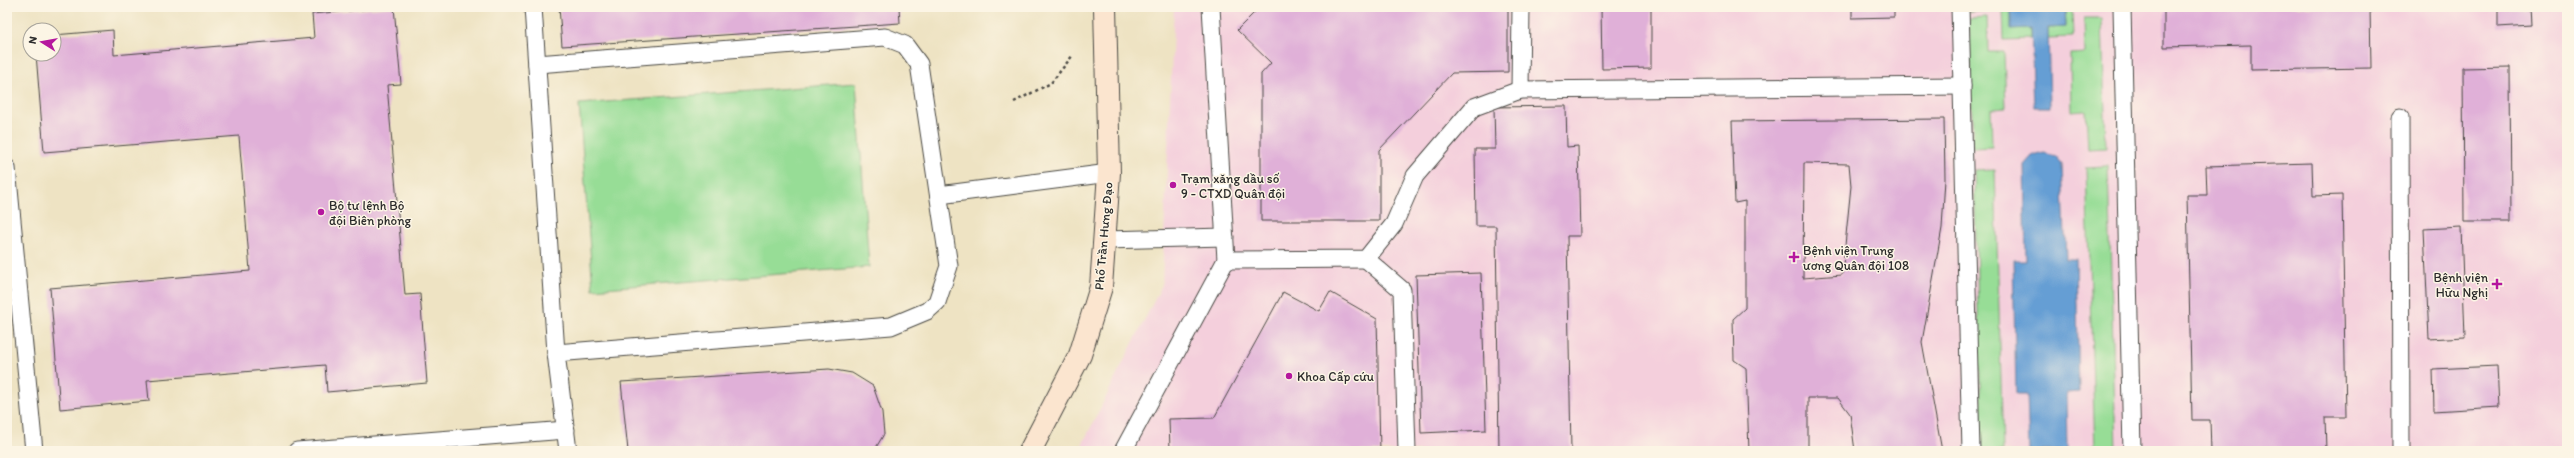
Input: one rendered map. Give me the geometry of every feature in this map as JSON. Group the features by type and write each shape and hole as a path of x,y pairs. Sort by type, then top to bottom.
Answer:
{"main road":[{"name":"Phố Trần Hưng Đạo","path":"1030,451 1080,355 1101,287 1109,173 1105,7"}],"lane":[{"path":"533,7 556,353 568,451"},
{"path":"1123,451 1226,260 1211,7"},
{"path":"1520,90 1521,7"},
{"path":"1960,7 1971,451"},
{"path":"2122,7 2132,451"},
{"path":"537,64 885,37 905,45 919,64 950,266 937,302 927,311 891,326 556,353"},
{"path":"1366,259 1394,224 1415,176 1474,107 1520,90 1962,86"},
{"path":"2400,117 2401,451"},
{"path":"7,168 34,451"},
{"path":"939,195 1109,173"},
{"path":"1104,240 1225,237"},
{"path":"1226,260 1366,259 1402,290 1407,451"},
{"path":"297,451 566,430"}],"path":[{"path":"1014,102 1051,83 1076,52"}],"shaded area":[{"name":"Bệnh viện Trung ương Quân đội 108","path":"1174,7 2567,7 2567,451 1079,451 1162,285"}],"green space":[{"path":"1969,7 2011,7 2011,29 2031,29 2031,39 2004,40 2003,10 1969,12"},
{"path":"2065,7 2102,8 2072,9 2073,37 2048,38 2048,28 2066,27"},
{"path":"1987,17 1988,52 2004,52 2006,108 1991,109 1992,147 1973,148 1969,18"},
{"path":"2084,18 2102,18 2106,148 2088,149 2086,110 2071,111 2070,54 2085,53"},
{"path":"856,83 869,267 593,289 579,104"},
{"path":"2108,166 2116,451 2095,451 2086,167"},
{"path":"1995,169 2003,451 1982,451 1974,170"}],"water":[{"path":"2011,7 2065,7 2066,27 2048,28 2050,107 2034,107 2031,29 2011,30"},
{"path":"2044,153 2056,156 2062,165 2066,259 2076,259 2079,392 2066,393 2067,451 2029,451 2027,394 2016,394 2013,260 2026,260 2024,165 2032,156"}],"building":[{"name":"Bộ tư lệnh Bộ đội Biên phòng","path":"394,7 401,84 387,85 405,295 420,294 427,383 327,392 325,365 147,380 149,401 60,409 50,288 250,271 239,136 44,152 37,62 62,62 62,34 113,30 114,55 314,38 312,14"},
{"path":"559,7 899,7 900,23 562,46"},
{"path":"1260,7 1508,7 1508,72 1452,73 1379,150 1379,221 1261,221 1261,74 1271,63 1237,30"},
{"path":"1601,7 1651,7 1651,68 1602,69"},
{"path":"1852,7 1894,7 1894,17 1852,18"},
{"path":"2164,7 2370,7 2371,68 2251,70 2251,45 2164,47"},
{"path":"2498,7 2530,7 2531,25 2498,27"},
{"path":"2510,67 2511,222 2464,222 2463,68"},
{"path":"1566,106 1567,147 1578,146 1580,236 1567,236 1571,451 1499,451 1496,226 1476,226 1475,149 1495,149 1494,107"},
{"path":"1944,119 1945,179 1942,228 1922,342 1942,451 1855,451 1850,414 1838,398 1808,398 1808,451 1749,451 1746,368 1734,360 1733,319 1745,308 1745,201 1735,203 1732,121","holes":["1804,163 1849,164 1851,186 1842,275 1803,278"]},
{"path":"2312,163 2313,196 2342,195 2346,417 2325,417 2326,451 2211,451 2210,420 2192,420 2187,195 2207,195 2206,166"},
{"path":"2461,227 2465,337 2429,339 2424,229"},
{"path":"1481,273 1486,430 1421,433 1416,275"},
{"path":"1283,292 1319,311 1330,292 1377,319 1380,451 1170,451 1169,419 1214,418"},
{"path":"2497,366 2499,407 2434,411 2433,369"},
{"path":"829,369 852,373 873,386 882,412 884,434 874,451 628,451 621,382"}],"place":[{"name":"Trạm xăng dầu số 9 - CTXD Quân đội","path":"1173,185"},
{"name":"Bộ tư lệnh Bộ đội Biên phòng","path":"321,212"},
{"name":"Bệnh viện Trung ương Quân đội 108","path":"1794,257"},
{"name":"Bệnh viện Hữu Nghị","path":"2497,284"},
{"name":"Khoa Cấp cứu","path":"1289,376"}]}
